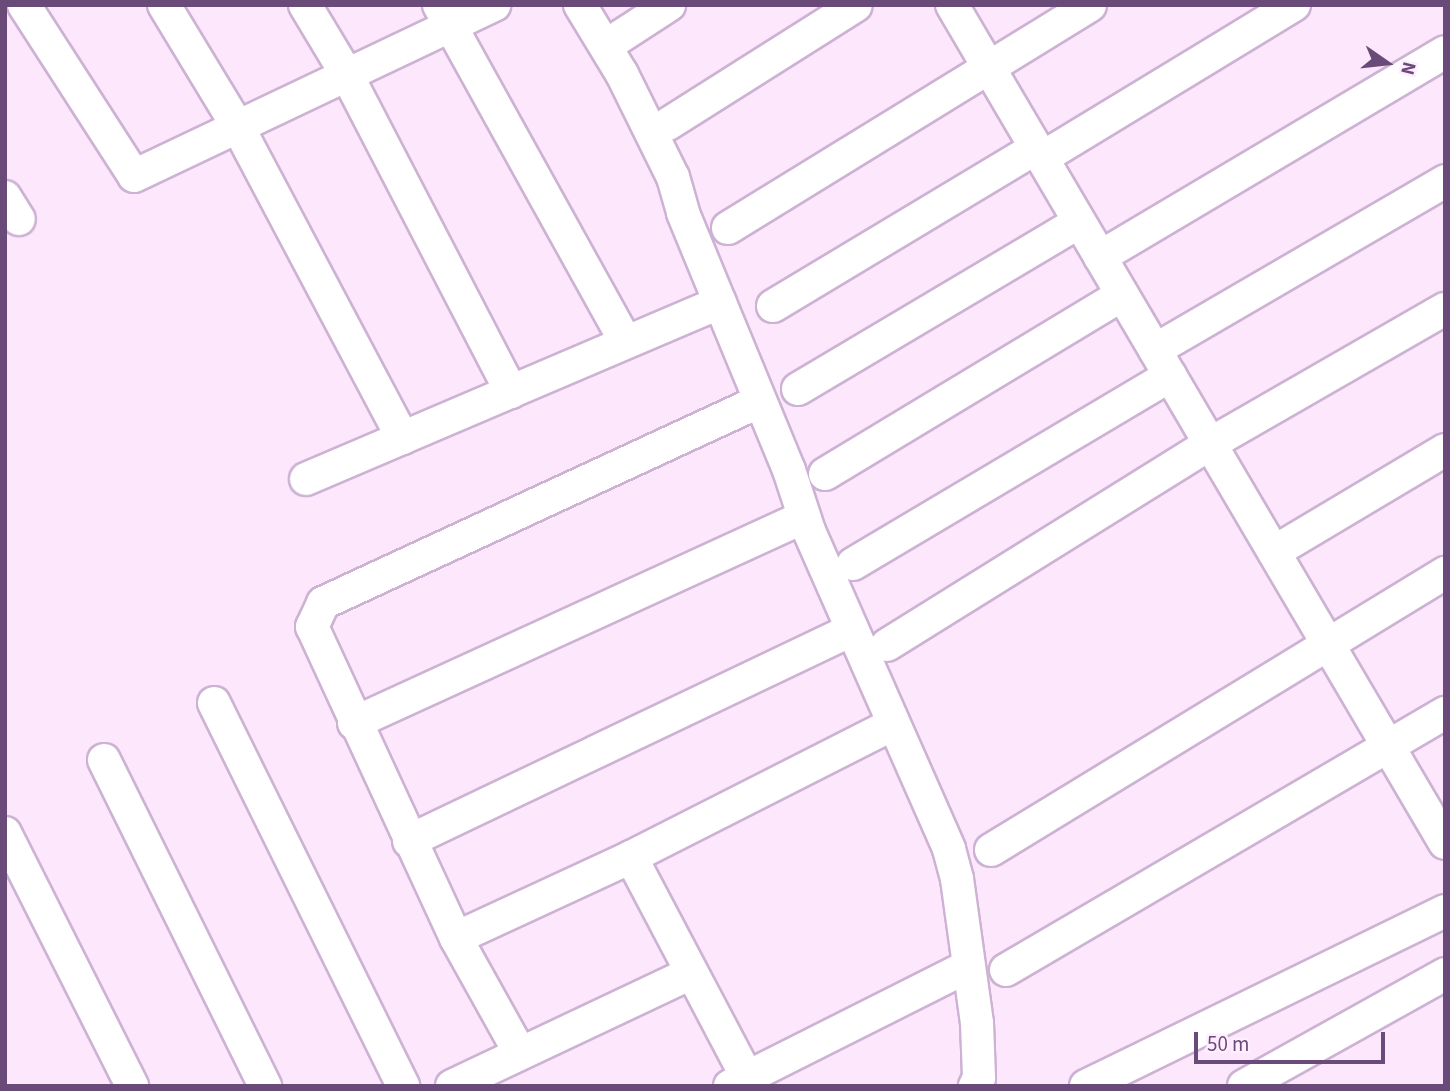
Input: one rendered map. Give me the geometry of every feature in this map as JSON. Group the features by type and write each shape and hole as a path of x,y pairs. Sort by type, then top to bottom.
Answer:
{"street":[{"path":"24,5 134,176 347,75 445,15 494,5"},
{"path":"164,5 238,127 402,438"},
{"path":"304,5 347,75 511,391"},
{"path":"580,5 622,74 673,177 683,213 789,470 803,517 949,849 957,879 977,1023 979,1078 975,1086"},
{"path":"618,38 669,5"},
{"path":"668,124 856,5"},
{"path":"952,5 1445,843"},
{"path":"728,228 1090,5"},
{"path":"773,306 1294,5"},
{"path":"445,15 626,342"},
{"path":"1100,257 1445,51"},
{"path":"853,564 1445,181"},
{"path":"798,389 1079,222"},
{"path":"825,474 1122,295"},
{"path":"306,479 720,302"},
{"path":"887,645 1210,444 1445,309"},
{"path":"520,1054 456,939 312,627 323,603 760,401"},
{"path":"1274,552 1445,450"},
{"path":"354,723 803,517"},
{"path":"991,850 1445,573"},
{"path":"410,841 852,630"},
{"path":"214,704 403,1086"},
{"path":"1006,970 1445,713"},
{"path":"456,939 631,857 893,724"},
{"path":"104,760 265,1086"},
{"path":"5,833 132,1086"},
{"path":"631,857 691,972 738,1081 969,966"},
{"path":"1086,1086 1445,911"},
{"path":"452,1086 691,972"},
{"path":"1244,1086 1445,974"}]}
